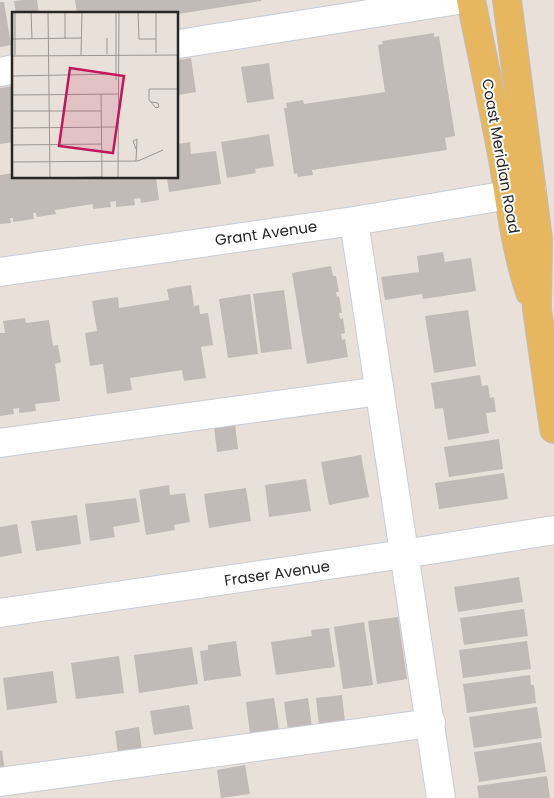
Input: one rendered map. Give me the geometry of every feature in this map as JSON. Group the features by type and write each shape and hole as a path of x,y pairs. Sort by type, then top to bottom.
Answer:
{"main road":[{"name":"Coast Meridian Road","path":"471,0 520,193 538,239 537,309 554,429"},
{"name":"Coast Meridian Road","path":"507,0 520,193"}],"street":[{"path":"179,44 458,0"},
{"name":"Grant Avenue","path":"0,272 354,221 520,193"},
{"path":"354,221 441,798"},
{"path":"0,443 380,391"},
{"name":"Fraser Avenue","path":"0,613 404,554 554,530"},
{"path":"0,782 431,723"}],"building":[{"path":"37,0 39,12 16,12 14,1"},
{"path":"75,0 261,0 179,14 179,12 77,12"},
{"path":"0,2 4,2 11,45 0,47"},
{"path":"434,33 434,37 439,36 455,136 445,138 447,150 312,170 313,175 298,177 297,173 294,174 284,108 287,108 286,103 303,100 304,104 385,92 378,45 383,44 382,41"},
{"path":"191,58 196,92 179,95 179,60"},
{"path":"269,63 274,99 247,103 241,67"},
{"path":"12,86 12,142 0,144 0,88"},
{"path":"269,134 274,166 255,169 256,173 227,178 221,142"},
{"path":"190,142 191,154 216,151 221,184 169,192 167,179 179,179 179,144"},
{"path":"12,173 12,179 156,179 159,200 141,203 140,198 134,199 135,205 116,207 116,201 110,202 111,207 93,209 93,204 55,210 56,214 37,217 36,213 33,213 34,219 13,222 13,218 10,218 11,223 0,224 0,175"},
{"path":"443,252 445,262 471,258 476,291 423,299 422,294 385,300 381,277 419,272 417,256"},
{"path":"331,266 333,276 336,276 339,292 336,292 337,297 339,296 342,313 339,313 340,319 343,318 345,333 341,334 342,340 345,339 348,357 307,364 292,273"},
{"path":"191,285 194,306 199,305 200,314 208,313 213,345 201,347 206,378 184,381 182,370 130,378 132,390 107,394 103,364 90,366 85,333 97,331 92,301 118,297 119,308 169,300 167,289"},
{"path":"284,290 292,349 261,353 253,294"},
{"path":"250,294 258,354 228,358 219,299"},
{"path":"468,310 476,366 434,373 425,316"},
{"path":"25,318 26,323 49,320 53,346 58,345 61,362 55,364 60,401 35,404 36,411 19,413 19,408 13,409 14,414 0,416 0,333 5,333 3,321"},
{"path":"480,375 482,386 488,385 490,398 494,397 496,412 486,413 489,433 448,440 443,408 435,409 431,383"},
{"path":"235,424 238,449 217,452 214,427"},
{"path":"499,439 503,469 449,477 444,447"},
{"path":"361,455 369,497 329,505 321,462"},
{"path":"504,473 508,499 439,509 435,483"},
{"path":"306,479 311,511 269,517 265,485"},
{"path":"169,485 170,495 185,493 190,522 174,525 175,530 146,535 139,490"},
{"path":"246,488 251,521 209,528 204,494"},
{"path":"136,498 140,522 113,527 115,537 90,541 85,504"},
{"path":"77,515 81,544 36,551 31,521"},
{"path":"17,524 22,553 0,557 0,527"},
{"path":"519,577 523,602 458,612 454,587"},
{"path":"524,609 528,636 464,645 460,618"},
{"path":"398,617 407,679 377,684 368,621"},
{"path":"364,622 373,685 343,689 334,627"},
{"path":"329,628 335,667 276,675 271,642 312,636 311,630"},
{"path":"236,641 241,676 204,681 200,651 208,650 208,645"},
{"path":"527,641 531,669 463,678 459,650"},
{"path":"192,647 198,684 139,693 134,655"},
{"path":"119,656 124,693 76,699 71,663"},
{"path":"53,671 57,703 7,710 3,678"},
{"path":"530,675 531,685 534,685 536,703 467,713 463,684"},
{"path":"342,695 345,722 319,725 316,698"},
{"path":"274,698 279,730 250,734 246,702"},
{"path":"308,698 312,727 288,730 284,702"},
{"path":"189,705 193,729 154,735 150,711"},
{"path":"537,707 542,738 474,748 469,717"},
{"path":"139,727 142,750 118,754 115,731"},
{"path":"541,742 546,772 479,782 474,752"},
{"path":"2,750 5,772 0,773 0,751"},
{"path":"245,765 250,794 221,798 217,770"},
{"path":"547,776 550,798 479,798 477,786"}]}
